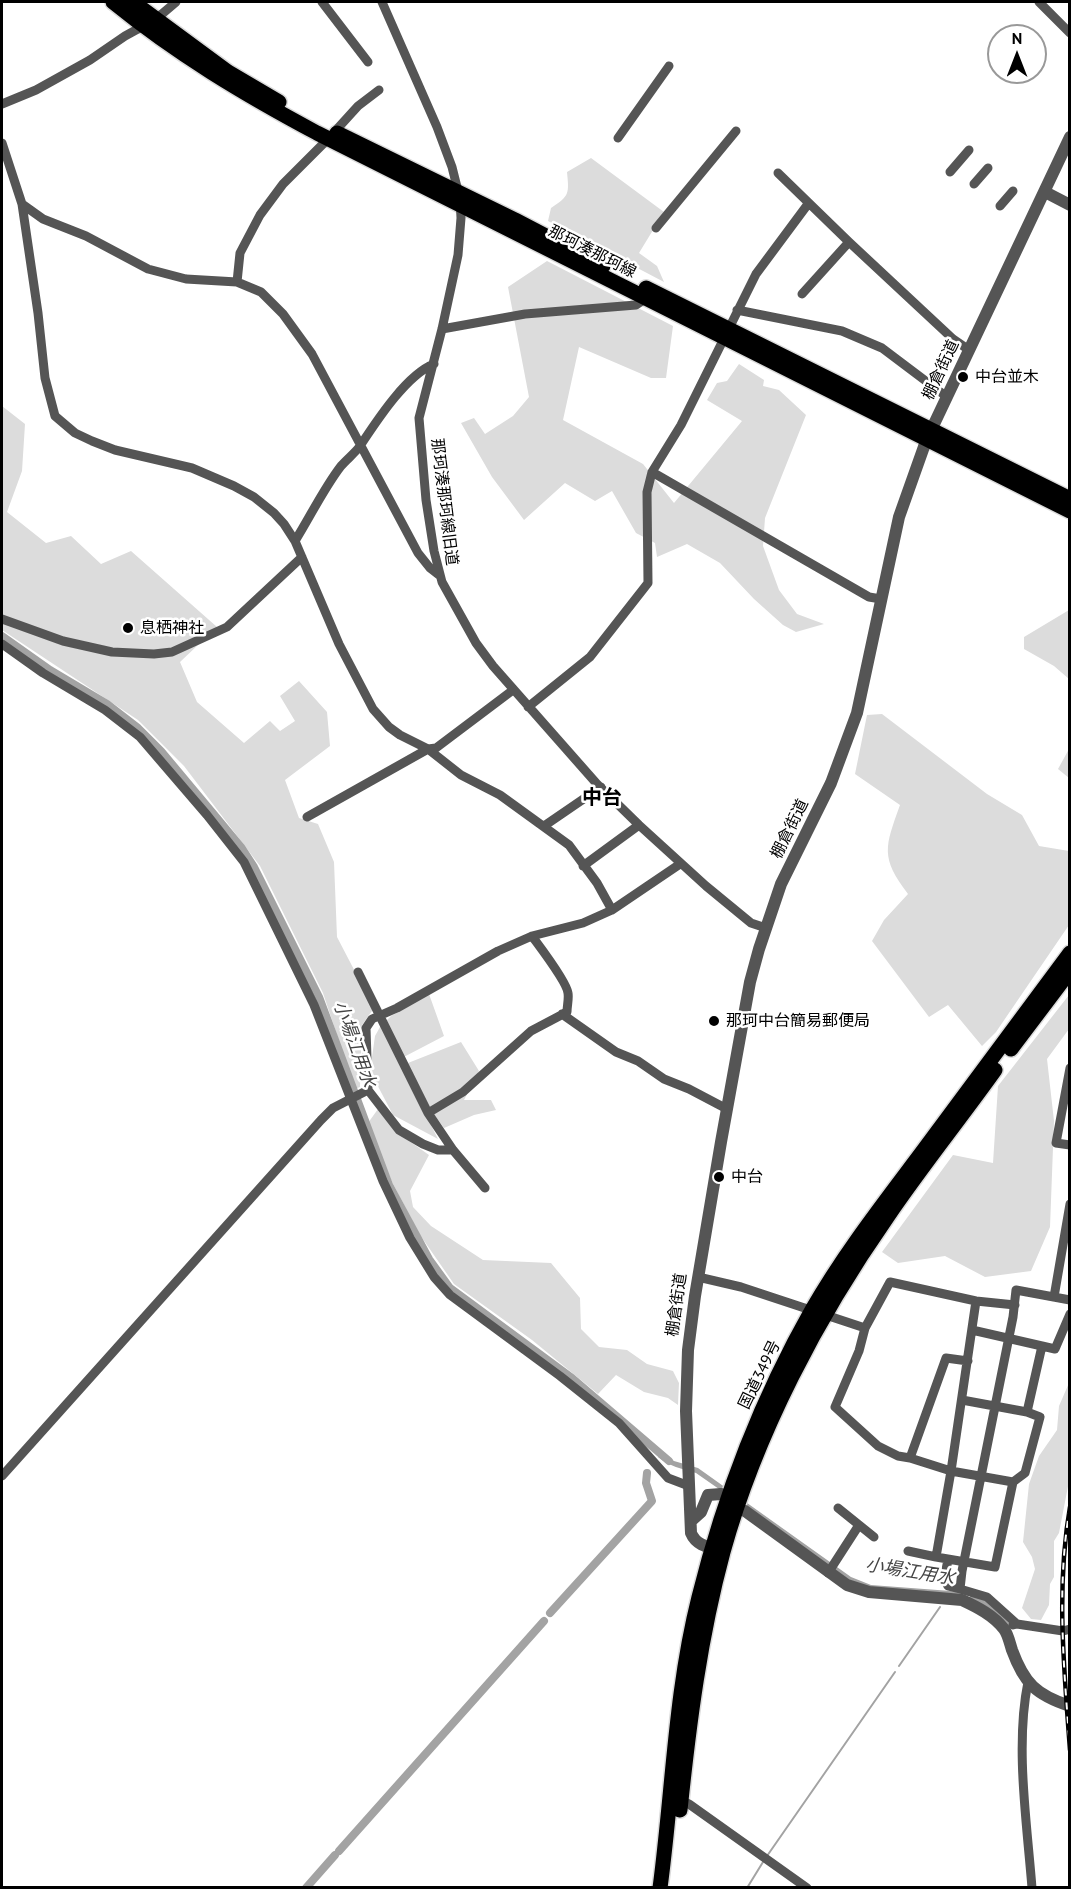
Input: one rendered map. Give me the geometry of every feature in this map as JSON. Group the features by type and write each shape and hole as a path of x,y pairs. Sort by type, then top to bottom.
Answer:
{"main road":[{"name":"那珂湊那珂線","path":"113,2 150,22 332,135 929,436 1070,511"},
{"name":"那珂湊那珂線","path":"133,2 150,22"},
{"name":"那珂湊那珂線","path":"460,199 645,299 726,334"},
{"name":"那珂湊那珂線","path":"929,436 1070,499"},
{"name":"国道349号","path":"669,1887 676,1799 677,1728 688,1653 698,1600 718,1550 752,1434 776,1379 819,1312 860,1236 1070,953"},
{"name":"国道349号","path":"819,1312 844,1283 888,1216 1070,971"},
{"name":"国道349号","path":"660,1887 676,1799"}],"street":[{"path":"2,104 36,90 90,60 150,22 176,2"},
{"path":"322,2 368,62"},
{"name":"那珂湊那珂線旧道","path":"382,2 453,167 460,199 458,255 434,364 419,418 426,500 439,575 476,643 513,690 601,787 680,864 751,923 766,928"},
{"path":"1039,2 1070,33"},
{"path":"618,138 669,66"},
{"path":"237,282 240,254 260,215 284,184 358,106 380,90"},
{"path":"656,228 736,131"},
{"name":"棚倉街道","path":"718,1550 694,1539 688,1486 686,1378 698,1277 750,982 781,884 822,803 857,713 899,517 929,436 1070,137"},
{"path":"2,143 22,204 45,378 55,416 75,433 92,441 116,450 192,468 234,486 254,497 274,513 295,541 339,644 373,709 399,735 428,749 461,775 500,795 568,845 597,883 612,910"},
{"path":"950,171 969,150"},
{"path":"974,184 988,168"},
{"path":"778,173 808,204 953,339 969,350"},
{"path":"1000,206 1013,191"},
{"path":"1045,192 1070,205"},
{"path":"22,204 43,219 86,236 148,269 186,279 237,282 261,292 273,302 312,354 418,553 439,575"},
{"path":"528,707 590,657 648,583 647,492 652,472 681,425 736,310 756,274 808,204"},
{"path":"802,294 849,242"},
{"path":"442,329 525,314 636,305 645,299"},
{"path":"736,310 842,331 882,348 947,397"},
{"path":"295,541 340,467 359,446 388,405 410,382 434,364"},
{"path":"652,472 869,597 881,599"},
{"path":"2,619 63,641 112,652 154,654 172,652 227,627 302,557"},
{"path":"2,644 43,673 123,722 140,737 233,847 253,877 358,1095 383,1181 410,1238 434,1277 450,1295 560,1376 619,1423 668,1478 688,1486"},
{"path":"307,817 428,749 436,748 513,690"},
{"path":"544,826 601,787"},
{"path":"583,866 639,825"},
{"path":"358,1095 366,1028 372,1019 398,1008 498,951 532,936 583,923 612,910 680,864"},
{"path":"428,1113 463,1092 531,1031 567,1012 568,994 564,980 532,936"},
{"path":"358,972 428,1113 453,1150 485,1188"},
{"path":"562,1014 616,1052 638,1061 664,1079 689,1089 727,1110"},
{"path":"1070,1068 1056,1143 1070,1144"},
{"path":"358,1095 399,1130 423,1144 438,1150 453,1150"},
{"path":"2,1476 321,1120 333,1108 358,1095"},
{"path":"1054,1297 1070,1204"},
{"path":"698,1277 741,1287 865,1328"},
{"path":"1013,1482 951,1471 898,1456 878,1446 835,1407 860,1351 865,1328 890,1282 976,1301 1015,1305"},
{"path":"960,1589 1009,1338 1016,1290 1070,1299"},
{"path":"936,1557 976,1301"},
{"path":"972,1330 1055,1348 1070,1314"},
{"path":"1027,1412 1042,1346"},
{"path":"910,1458 946,1358 968,1361"},
{"path":"908,1551 995,1567 1013,1482 1025,1473 1040,1416 962,1400"},
{"path":"691,1521 701,1512 708,1495 720,1494"},
{"path":"838,1508 874,1537"},
{"path":"745,1511 831,1568 847,1586 869,1592 962,1600 990,1615 1005,1630 1018,1665 1028,1682 1049,1699 1070,1706"},
{"path":"831,1568 860,1525"},
{"path":"948,1560 944,1579 948,1586 987,1597 1017,1624 1056,1630 1070,1629"},
{"path":"1005,1630 1017,1624"},
{"path":"1028,1682 1024,1703 1023,1754 1032,1887"},
{"path":"676,1799 807,1887"}],"shaded area":[{"path":"591,158 664,212 639,253 657,266 664,282 548,221 551,208 567,193 567,172"},
{"path":"547,261 673,326 666,378 651,378 579,347 563,420 643,464 674,503 742,421 707,400 717,383 727,381 739,364 764,380 763,386 779,390 806,415 765,518 763,546 779,590 797,614 824,624 796,632 783,625 754,599 720,563 687,544 657,557 655,543 636,533 612,491 595,501 565,483 524,520 492,477 461,423 474,418 485,434 513,416 529,397 508,287"},
{"path":"2,406 25,424 22,471 7,512 46,543 71,536 101,564 131,551 217,627 180,662 197,702 244,743 270,721 280,731 295,721 280,696 299,681 327,712 330,746 285,780 299,818 318,824 334,862 337,937 374,1008 362,1025 360,1087 355,1089 323,993 260,866 184,766 138,720 2,630"},
{"path":"1069,610 1069,679 1054,666 1024,649 1024,637"},
{"path":"882,714 987,794 1022,815 1039,846 1069,851 1069,925 996,1032 982,1046 948,1005 929,1017 872,941 884,920 908,894 893,870 888,851 891,831 900,805 855,774 867,715"},
{"path":"1069,749 1069,778 1058,769"},
{"path":"429,994 444,1036 398,1060 438,1139 393,1115 370,1071 375,1036 380,1027 391,1016"},
{"path":"1069,995 1069,1029 1047,1059 1054,1121 1050,1227 1031,1271 985,1277 945,1256 898,1263 882,1252 953,1155 993,1163 998,1086"},
{"path":"461,1042 479,1071 464,1100 491,1100 496,1110 474,1115 444,1128 427,1105 408,1063"},
{"path":"378,1109 398,1133 429,1155 410,1191 413,1207 431,1226 483,1260 551,1263 580,1298 581,1329 599,1347 627,1350 647,1364 673,1371 679,1383 678,1405 668,1398 644,1392 616,1375 598,1394 532,1340 454,1284 420,1235 392,1182 368,1123"},
{"path":"1069,1383 1069,1481 1059,1533 1054,1541 1054,1577 1050,1584 1049,1605 1041,1620 1031,1619 1022,1608 1035,1569 1032,1557 1023,1542 1029,1484 1039,1456 1057,1430 1059,1406"},
{"path":"662,1453 674,1461 698,1468 851,1577 871,1585 964,1592 963,1597 858,1586 696,1473 662,1460 658,1457"}],"waterway":[{"name":"小場江用水","path":"2,636 50,670 107,704 138,728 161,751 241,847 254,867 319,997 389,1185 429,1259 450,1288 572,1378 669,1461"},
{"path":"550,1613 652,1501 646,1483 647,1473"},
{"name":"小場江用水","path":"974,1597 994,1607 1008,1624"},
{"path":"899,1666 940,1607"},
{"path":"339,1851 544,1621"},
{"path":"767,1856 895,1672"},
{"path":"306,1888 335,1855"},
{"path":"747,1888 763,1862"}],"railway":[{"path":"1070,1507 1062,1598 1070,1750"}],"place":[{"name":"中台並木","path":"963,377"},
{"name":"息栖神社","path":"128,628"},
{"name":"那珂中台簡易郵便局","path":"714,1021"},
{"name":"中台","path":"719,1177"}],"district":[{"name":"中台","path":"602,798"}]}
